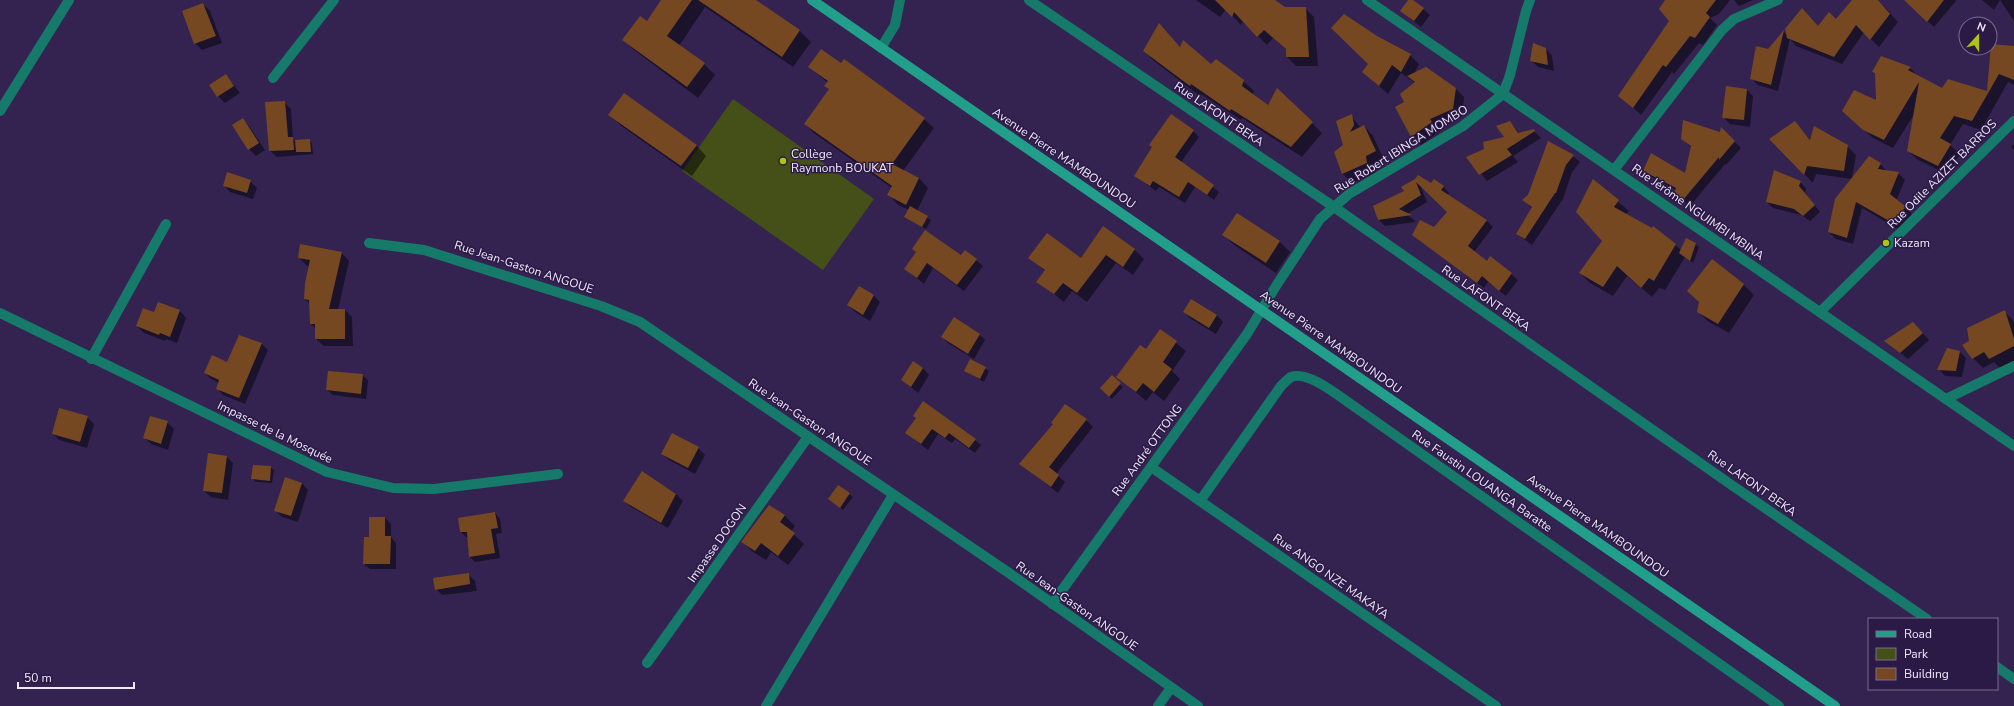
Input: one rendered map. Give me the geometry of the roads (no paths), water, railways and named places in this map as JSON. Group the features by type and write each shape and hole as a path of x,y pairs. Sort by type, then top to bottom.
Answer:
{"street":[{"path":"0,111 69,0"},
{"path":"273,78 334,0"},
{"name":"Avenue Pierre MAMBOUNDOU","path":"812,0 1835,706"},
{"path":"881,48 895,25 900,0"},
{"name":"Rue LAFONT BEKA","path":"1029,0 1334,207 1733,486 1926,618"},
{"name":"Rue Jérôme NGUIMBI MBINA","path":"1367,0 2014,446"},
{"path":"1503,94 1510,75 1530,0"},
{"path":"1614,170 1722,30 1734,18 1778,0"},
{"name":"Rue Robert IBINGA MOMBO","path":"1262,310 1320,219 1348,194 1463,126 1503,94"},
{"name":"Rue Odile AZIZET BARROS","path":"1820,312 2014,121"},
{"path":"91,359 166,224"},
{"name":"Rue Jean-Gaston ANGOUE","path":"369,243 404,246 444,255 600,306 640,322 1052,604 1198,706"},
{"name":"Rue André OTTONG","path":"1052,604 1248,334 1262,310"},
{"name":"Impasse de la Mosquée","path":"0,313 91,359 327,472 393,488 434,489 558,474"},
{"path":"1946,399 2014,366"},
{"name":"Rue Faustin LOUANGA Baratte","path":"1200,501 1281,386 1290,377 1303,376 1320,384 1355,407 1779,706"},
{"name":"Impasse DOGON","path":"647,663 808,437"},
{"name":"Rue ANGO NZE MAKAYA","path":"1151,467 1496,706"},
{"path":"766,706 893,495"},
{"path":"1998,668 2014,679"},
{"path":"1158,706 1171,688"}],"place":[{"name":"Collège Raymonb BOUKAT","path":"783,161"},
{"name":"Kazam","path":"1886,243"}]}
